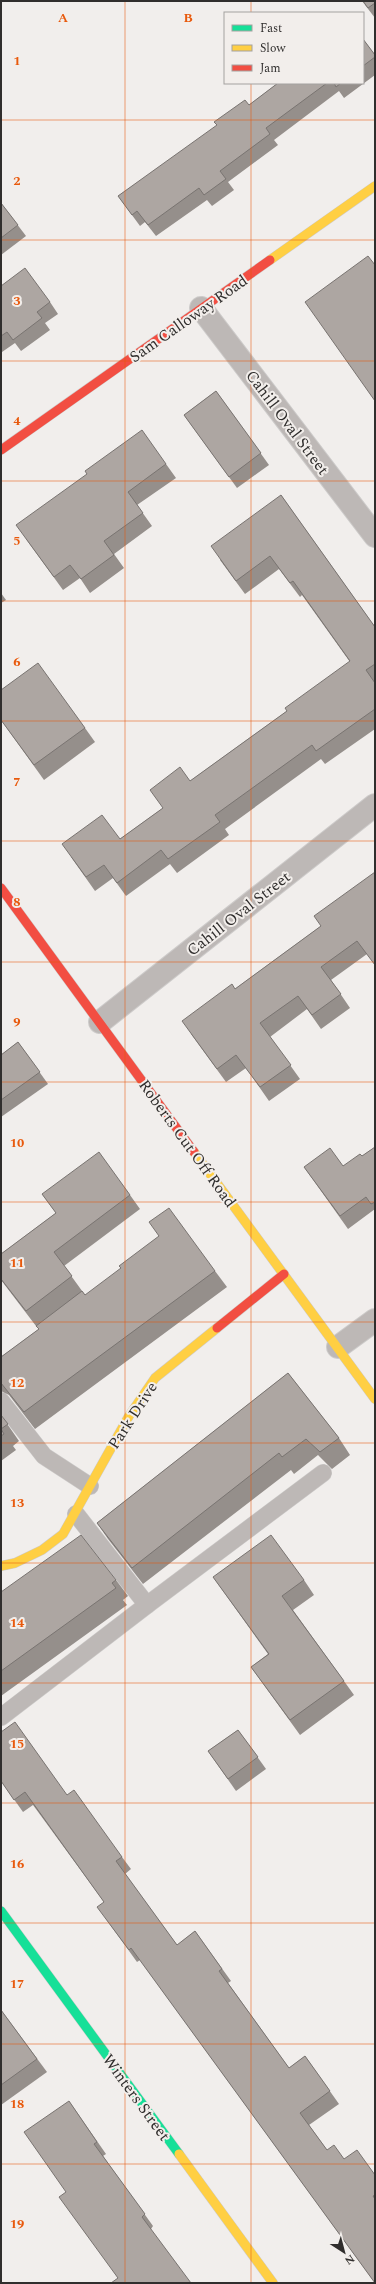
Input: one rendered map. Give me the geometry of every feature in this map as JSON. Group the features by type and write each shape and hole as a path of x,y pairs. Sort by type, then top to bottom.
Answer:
{"street":[{"name":"Sam Calloway Road","path":"1,450 375,186"},
{"name":"Cahill Oval Street","path":"201,308 375,536"},
{"name":"Cahill Oval Street","path":"100,1022 375,805"},
{"name":"Roberts Cut Off Road","path":"1,888 375,1398"},
{"name":"Park Drive","path":"1,1566 15,1563 42,1550 63,1534 76,1514 129,1416 155,1378 284,1274"},
{"path":"338,1347 375,1320"},
{"name":"Winters Street","path":"1,1912 273,2283"}],"lane":[{"path":"1,1401 44,1456 90,1486"},
{"path":"1,1718 323,1472"},
{"path":"76,1514 147,1605"}],"building":[{"path":"363,1 375,1 375,3 368,8"},
{"path":"364,40 375,55 375,57 364,65"},
{"path":"277,84 326,84 266,128 270,134 220,171 226,179 204,195 199,188 148,225 137,211 132,215 118,196 217,125 214,122 245,100 249,105"},
{"path":"1,203 18,225 1,238"},
{"path":"368,256 375,265 375,401 305,302"},
{"path":"25,268 50,302 37,312 42,318 13,340 7,332 1,336 1,286"},
{"path":"216,391 261,453 229,477 184,415"},
{"path":"142,430 166,464 128,492 143,513 104,541 114,555 81,579 70,565 54,577 16,525 87,474 85,471"},
{"path":"281,495 375,627 375,664 366,670 375,683 375,709 316,751 312,745 215,815 220,822 168,859 161,850 117,883 104,865 86,877 62,844 102,815 120,839 163,808 150,790 180,767 190,781 287,711 285,708 350,661 293,581 290,583 270,556 236,581 211,546"},
{"path":"38,663 85,728 34,765 1,720 1,690"},
{"path":"375,872 375,965 357,941 321,967 341,994 312,1015 298,996 260,1023 291,1065 260,1087 236,1055 217,1069 182,1021 232,984 235,989 321,926 314,916"},
{"path":"18,1042 40,1072 1,1100 1,1055"},
{"path":"375,1147 375,1202 371,1204 366,1197 340,1216 304,1167 330,1148 343,1166 360,1154 362,1156"},
{"path":"99,1152 130,1195 54,1252 72,1276 26,1311 1,1279 1,1254 56,1213 42,1194"},
{"path":"169,1208 215,1271 24,1412 1,1383 1,1357 39,1329 36,1326 82,1291 85,1295 121,1268 119,1266 159,1236 149,1222"},
{"path":"288,1373 339,1438 320,1452 306,1439 282,1457 279,1453 132,1568 97,1523"},
{"path":"1,1415 8,1424 1,1429"},
{"path":"1,1429 4,1434 1,1436"},
{"path":"81,1535 116,1580 112,1583 116,1588 1,1671 1,1592"},
{"path":"271,1535 304,1580 282,1596 344,1681 290,1720 251,1667 269,1654 213,1577"},
{"path":"15,1722 67,1795 74,1790 122,1857 116,1861 177,1945 195,1931 222,1969 219,1971 289,2068 305,2056 330,2091 300,2113 327,2150 334,2145 344,2159 357,2150 375,2175 375,2195 373,2196 375,2199 375,2283 131,1948 129,1950 97,1907 104,1902 25,1792 14,1800 1,1781 1,1732"},
{"path":"238,1730 258,1757 228,1779 208,1751"},
{"path":"1,2010 37,2059 1,2085"},
{"path":"69,2101 97,2142 94,2144 145,2214 142,2217 191,2283 111,2283 118,2278 59,2197 66,2192 24,2132"}],"traffic: fast":[{"path":"1,1911 179,2154"}],"traffic: slow":[{"path":"270,260 375,186"},
{"path":"194,1152 375,1399"},
{"path":"1,1566 15,1563 42,1550 63,1534 129,1416 155,1378 217,1328"},
{"path":"179,2154 273,2283"}],"traffic: jam":[{"path":"1,450 270,260"},
{"path":"1,888 194,1152"},
{"path":"217,1328 284,1274"}]}
